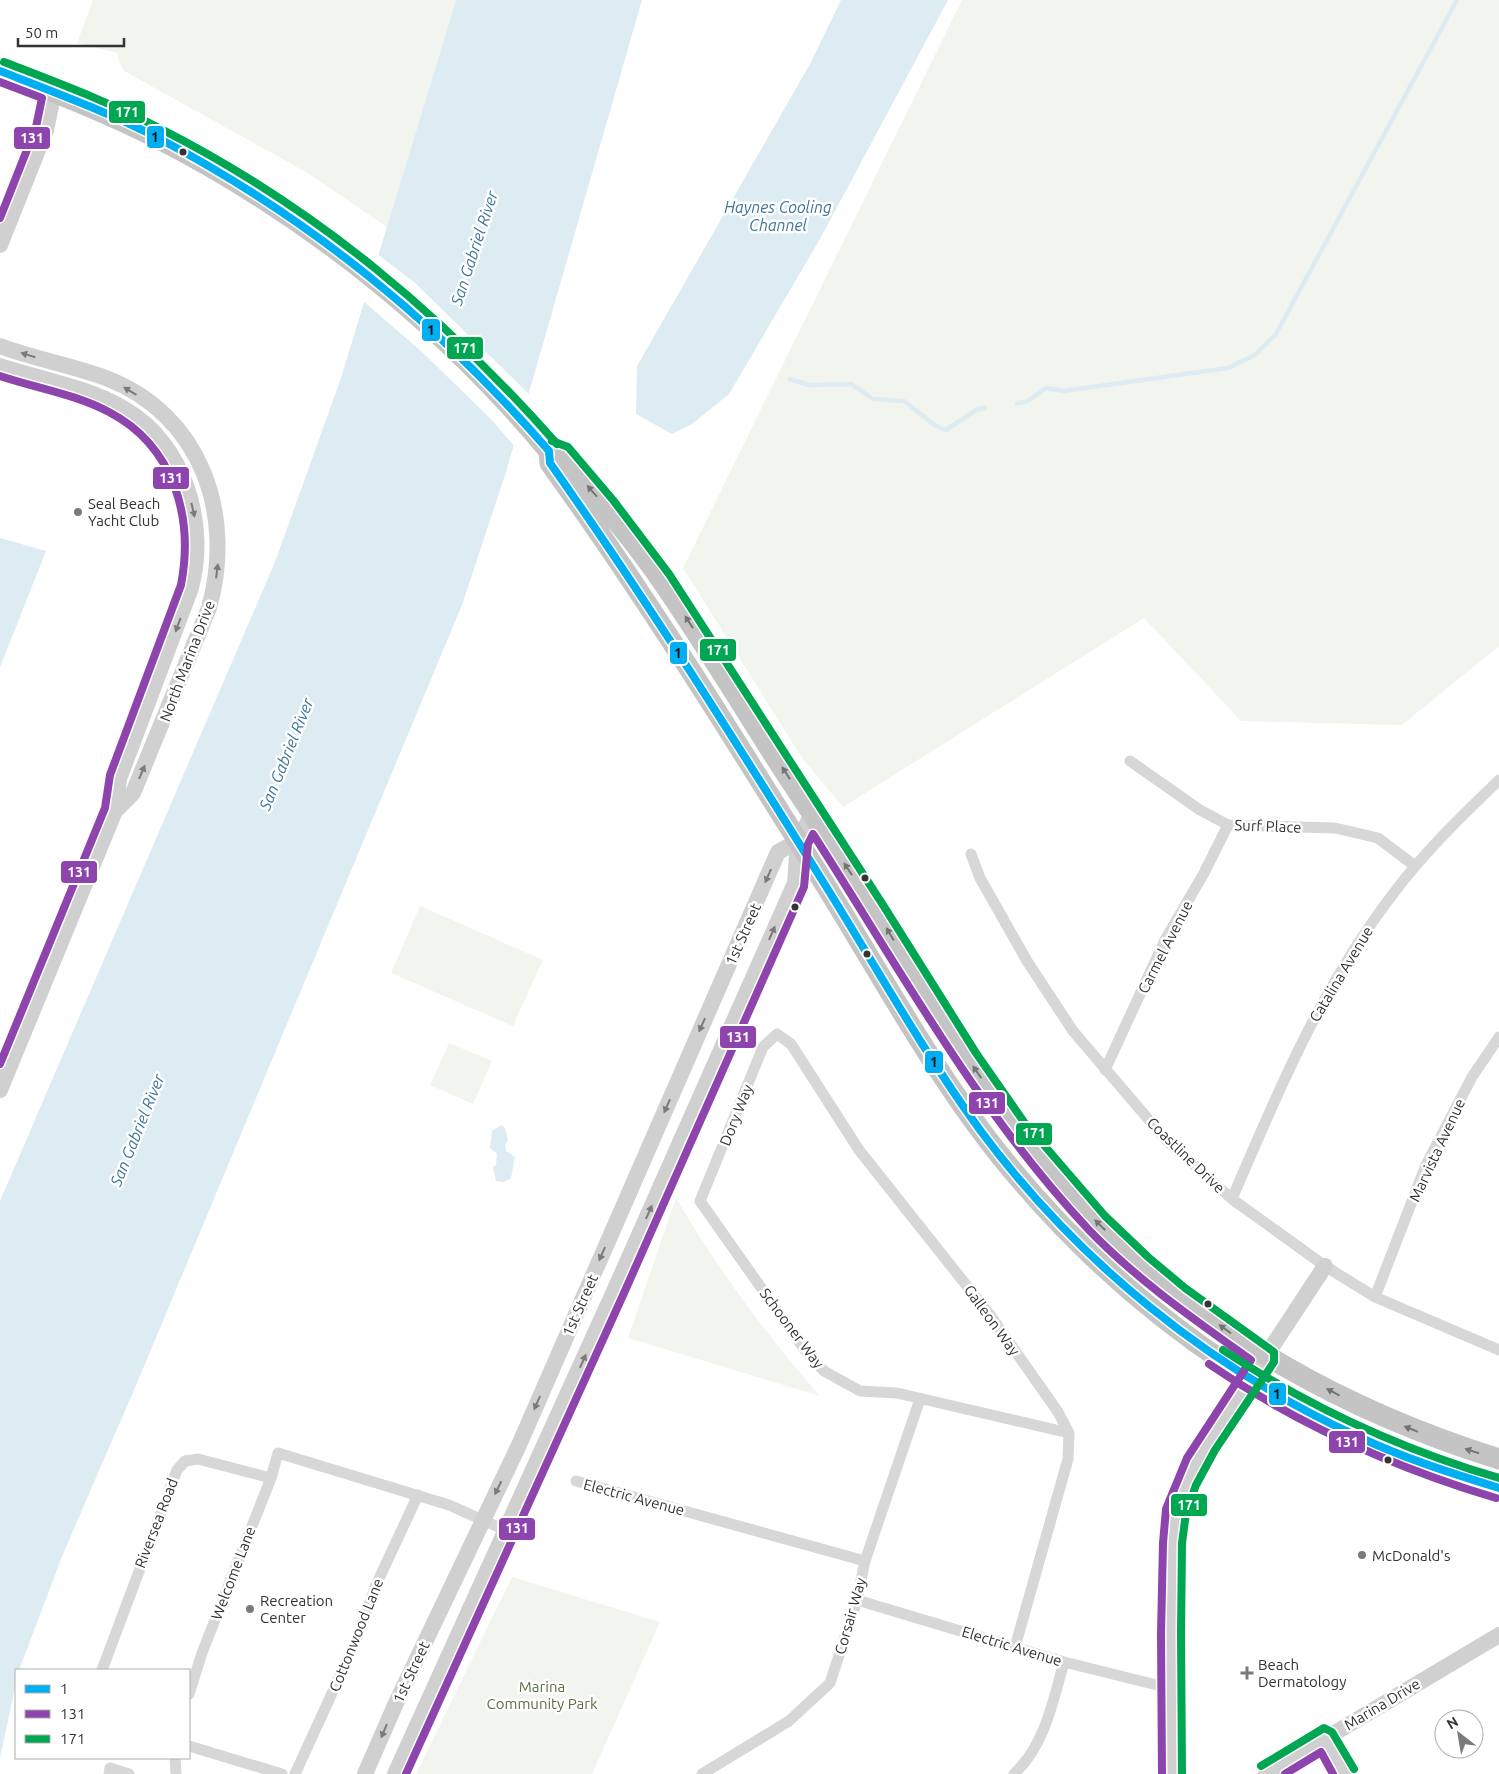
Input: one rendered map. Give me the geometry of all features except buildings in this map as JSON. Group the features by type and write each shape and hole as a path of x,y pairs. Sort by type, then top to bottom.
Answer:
{"highway":[{"path":"0,71 54,92 159,139 218,172 290,218 391,293 432,329 499,395 547,448 560,454 605,506 661,579 968,1060 1016,1128 1098,1223 1141,1264 1179,1296 1265,1357 1376,1415 1446,1443 1499,1459"},
{"path":"547,448 550,463 603,537 798,841 946,1080 1005,1162 1062,1228 1118,1282 1155,1313 1250,1380 1301,1410 1365,1440 1464,1479 1499,1488"},
{"path":"1365,1440 1376,1415"},
{"path":"1464,1479 1482,1495 1499,1500"}],"main road":[{"path":"0,245 44,135 54,92"},
{"name":"North Marina Drive","path":"0,346 106,378 130,390 151,404 168,421 195,456 213,498 219,543 218,565 215,585 206,617 133,793 114,811"},
{"name":"North Marina Drive","path":"0,366 95,395 126,409 157,435 180,470 190,497 198,544 196,568 182,613 119,779 114,811 0,1090"},
{"name":"1st Street","path":"395,1774 619,1280 795,882 798,841 812,814"},
{"name":"1st Street","path":"365,1774 396,1703 519,1445 778,852 798,841"},
{"path":"1172,1774 1169,1688 1173,1536 1179,1502 1190,1476 1212,1438 1325,1266"},
{"name":"Marina Drive","path":"1266,1774 1499,1635"},
{"path":"1324,1738 1345,1774"}],"street":[{"name":"Surf Place","path":"1130,760 1200,810 1228,825 1335,828 1378,838 1415,866"},
{"name":"Catalina Avenue","path":"1232,1199 1308,1029 1350,955 1393,893 1415,866 1458,819 1499,780"},
{"name":"Carmel Avenue","path":"1105,1070 1165,940 1204,873 1228,825"},
{"name":"Coastline Drive","path":"971,854 980,878 1027,961 1073,1031 1168,1141 1232,1199 1325,1266 1376,1297 1499,1350"},
{"name":"Dory Way","path":"700,1201 763,1046 778,1034"},
{"name":"Galleon Way","path":"778,1034 791,1044 859,1150 990,1315 1058,1412 1069,1433"},
{"name":"Marvista Avenue","path":"1376,1297 1426,1165 1472,1077 1499,1037"},
{"name":"Schooner Way","path":"700,1201 805,1350 824,1371 860,1391 896,1393 1069,1433"},
{"name":"Corsair Way","path":"702,1774 789,1721 830,1683 857,1600 865,1561 920,1399"},
{"path":"1015,1647 1068,1459 1069,1433"},
{"name":"Welcome Lane","path":"190,1691 202,1653 278,1453 418,1496"},
{"name":"Riversea Road","path":"102,1669 177,1470 185,1461 198,1459 270,1478"},
{"name":"Electric Avenue","path":"576,1481 865,1561"},
{"path":"418,1496 448,1505 505,1530"},
{"name":"Cottonwood Lane","path":"295,1774 355,1643 376,1585 418,1496"},
{"name":"Electric Avenue","path":"857,1600 1064,1662 1169,1688"},
{"path":"1014,1774 1037,1745 1064,1662"},
{"path":"190,1746 282,1774"},
{"path":"175,1759 176,1774"},
{"path":"109,1774 110,1768 129,1774"}],"green space":[{"path":"93,0 456,0 387,227 306,172 124,71 118,60 118,53 77,43"},
{"path":"962,0 1499,0 1499,646 1402,725 1241,721 1144,618 843,807 802,758 683,568"},
{"path":"420,906 543,960 513,1026 391,973"},
{"path":"449,1043 492,1061 473,1104 430,1085"},
{"path":"676,1198 744,1301 820,1396 628,1338"},
{"name":"Marina Community Park","path":"512,1577 660,1622 592,1774 416,1774"}],"water":[{"name":"San Gabriel River","path":"456,0 642,0 506,472 462,605 137,1383 63,1554 19,1669 15,1669 15,1688 0,1758 0,1201 275,562 341,378"},
{"name":"Haynes Cooling Channel","path":"841,0 948,0 820,239 729,394 692,424 672,434 636,414 637,366 810,64"},
{"path":"0,538 46,551 0,667"},
{"path":"502,1125 505,1128 508,1141 505,1144 506,1151 515,1157 511,1178 504,1182 496,1181 493,1167 496,1165 497,1154 490,1148 492,1131"}],"pier":[{"path":"376,253 415,283 531,396 516,448 491,419 421,351 362,300"}],"waterway":[{"path":"1017,403 1026,402 1046,388 1064,391 1228,368 1255,355 1276,334 1457,0"},
{"path":"790,379 809,385 851,384 873,399 904,401 936,426 946,430 978,409 985,408"}],"transit line":[{"name":"171","path":"4,62 144,120 274,194 375,268 423,309 514,397 557,444"},
{"name":"1","path":"0,71 140,129 215,170 269,203 320,239 417,317 462,359 549,451"},
{"name":"131","path":"0,82 42,98 36,127 0,218"},
{"name":"131","path":"0,376 83,400 109,412 131,426 150,444 164,464 174,486 181,509 184,534 181,585 110,775 105,808 0,1064"},
{"name":"171","path":"552,441 568,447 613,500 669,574 883,905 976,1053 1024,1122 1105,1216 1148,1257 1185,1288 1274,1352 1274,1362 1215,1450 1196,1485 1186,1513 1182,1543 1182,1774"},
{"name":"1","path":"549,451 550,463 621,566 723,722 938,1069 980,1130 1018,1178 1059,1224 1149,1307 1198,1344 1249,1378 1302,1409 1374,1444 1427,1465 1499,1488"},
{"name":"131","path":"406,1774 624,1293 804,887 808,844 813,834 942,1038 1011,1137 1049,1185 1089,1230 1127,1266 1167,1299 1251,1360 1187,1458 1166,1509 1163,1543 1161,1634 1162,1774"},
{"name":"171","path":"1223,1350 1288,1390 1356,1424 1426,1454 1499,1478"},
{"name":"131","path":"1209,1364 1277,1406 1347,1442 1420,1473 1496,1498"},
{"name":"171","path":"1261,1766 1324,1728 1332,1732 1354,1769"},
{"name":"131","path":"1285,1774 1321,1752 1333,1774"}],"place":[{"name":"Seal Beach Yacht Club","path":"78,512"},
{"name":"McDonald's","path":"1362,1555"},
{"name":"Recreation Center","path":"250,1609"},
{"name":"Beach Dermatology","path":"1247,1673"}]}
